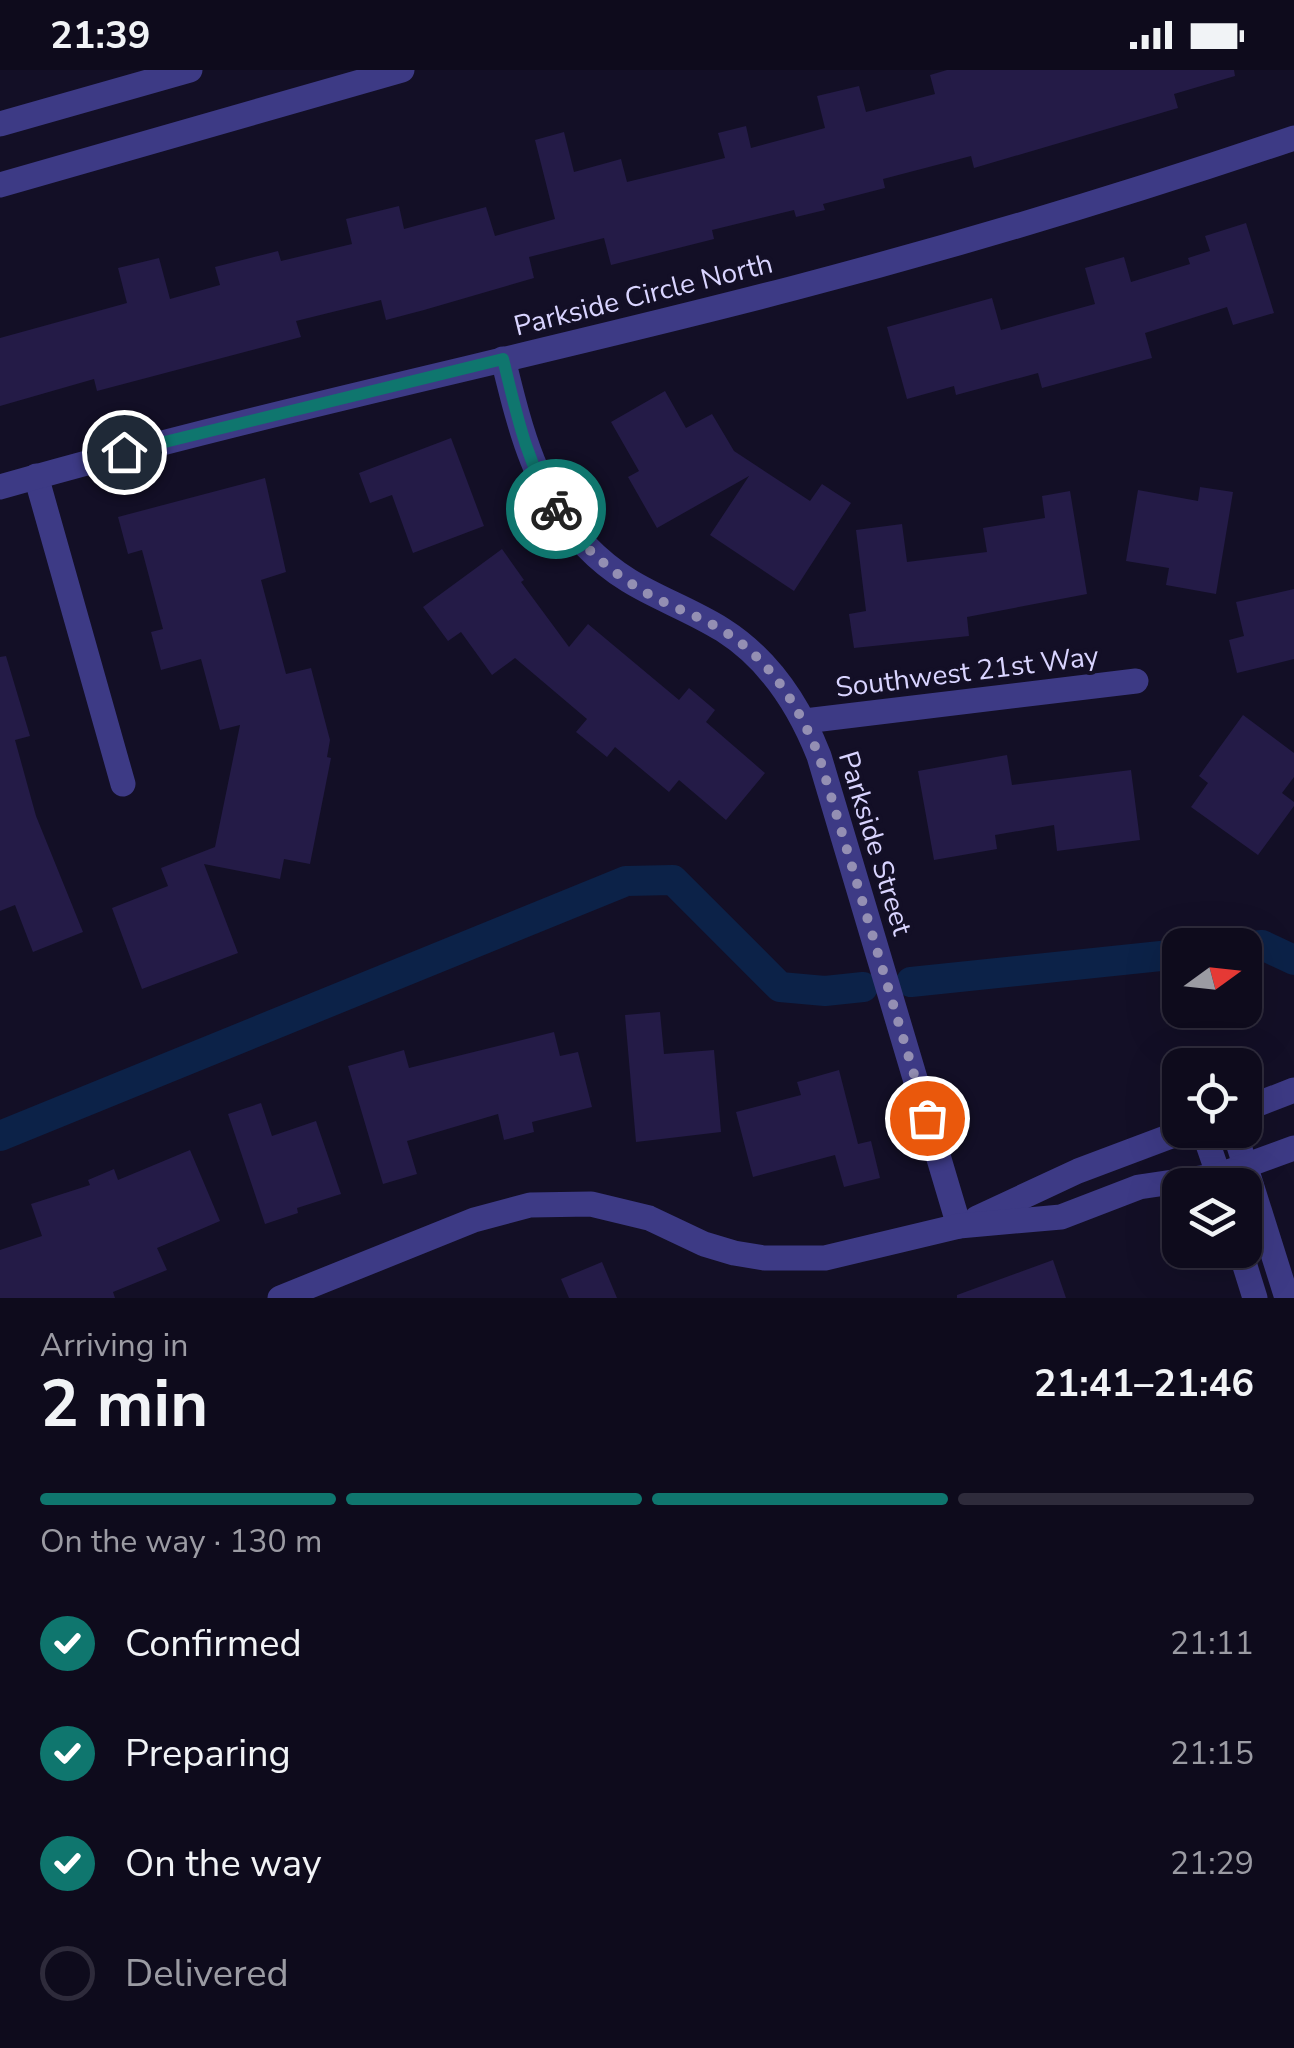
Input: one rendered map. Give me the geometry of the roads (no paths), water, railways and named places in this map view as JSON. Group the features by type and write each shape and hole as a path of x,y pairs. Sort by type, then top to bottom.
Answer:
{"street":[{"path":"0,124 190,70"},
{"path":"0,185 402,70"},
{"name":"Parkside Circle North","path":"0,486 154,444 792,288 999,232 1294,138"},
{"name":"Parkside Street","path":"503,359 534,468 566,524 610,569 636,588 710,623 746,648 786,690 805,721 819,756 959,1226"},
{"path":"36,476 124,784"},
{"name":"Southwest 21st Way","path":"805,721 1136,682"},
{"path":"1262,1102 1294,1090"},
{"path":"959,1226 1078,1171 1162,1139"},
{"path":"1240,1148 1287,1298"},
{"path":"1242,1168 1294,1148"},
{"path":"280,1298 474,1220 530,1205 591,1204 649,1218 704,1244 734,1253 779,1259 825,1258 959,1226 1061,1216 1140,1188 1162,1186"},
{"path":"1246,1268 1255,1298"}],"waterway":[{"path":"0,1136 626,881 673,880 780,987 825,991 863,987"},
{"path":"1262,945 1294,960"},
{"path":"911,982 1162,956"}]}
